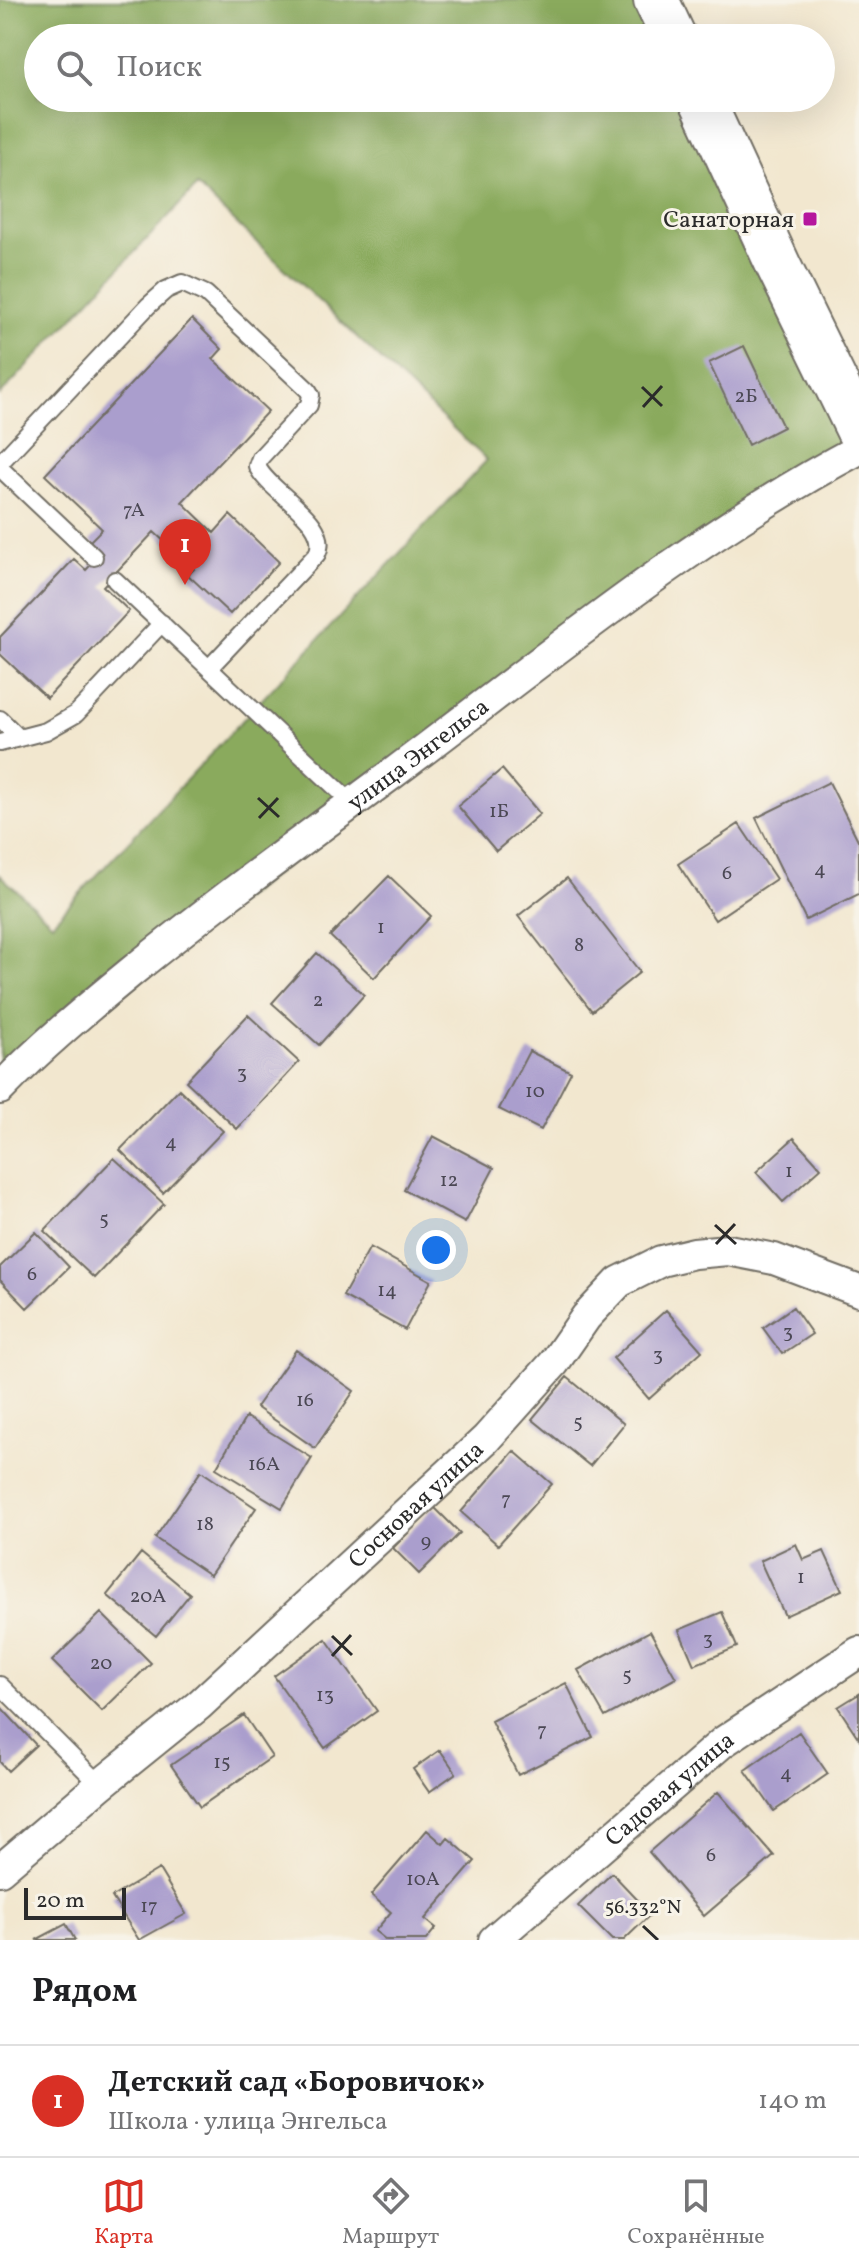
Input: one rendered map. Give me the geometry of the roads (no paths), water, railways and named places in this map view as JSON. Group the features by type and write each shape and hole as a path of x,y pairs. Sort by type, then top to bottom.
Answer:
{"main road":[{"path":"656,0 667,24"},
{"path":"707,112 859,431"}],"street":[{"name":"улица Энгельса","path":"0,1089 100,997 183,929 675,562 798,481 859,449"},
{"name":"Сосновая улица","path":"0,1870 199,1705 486,1439 554,1363 586,1317 619,1282 661,1261 694,1253 728,1250 774,1259 859,1291"},
{"name":"Садовая улица","path":"494,1940 723,1742 859,1652"}],"lane":[{"path":"94,557 0,466 148,306 172,286 182,283 206,294 311,395 309,405 260,458 257,466 262,476 315,526 320,537 320,548 209,668"},
{"path":"115,580 352,803"},
{"path":"0,743 46,731 76,714 162,623"},
{"path":"0,719 18,737"},
{"path":"0,1685 100,1785"}],"place":[{"name":"Санаторная","path":"810,219"},
{"name":"Детский сад «Боровичок»","path":"185,585"}]}
